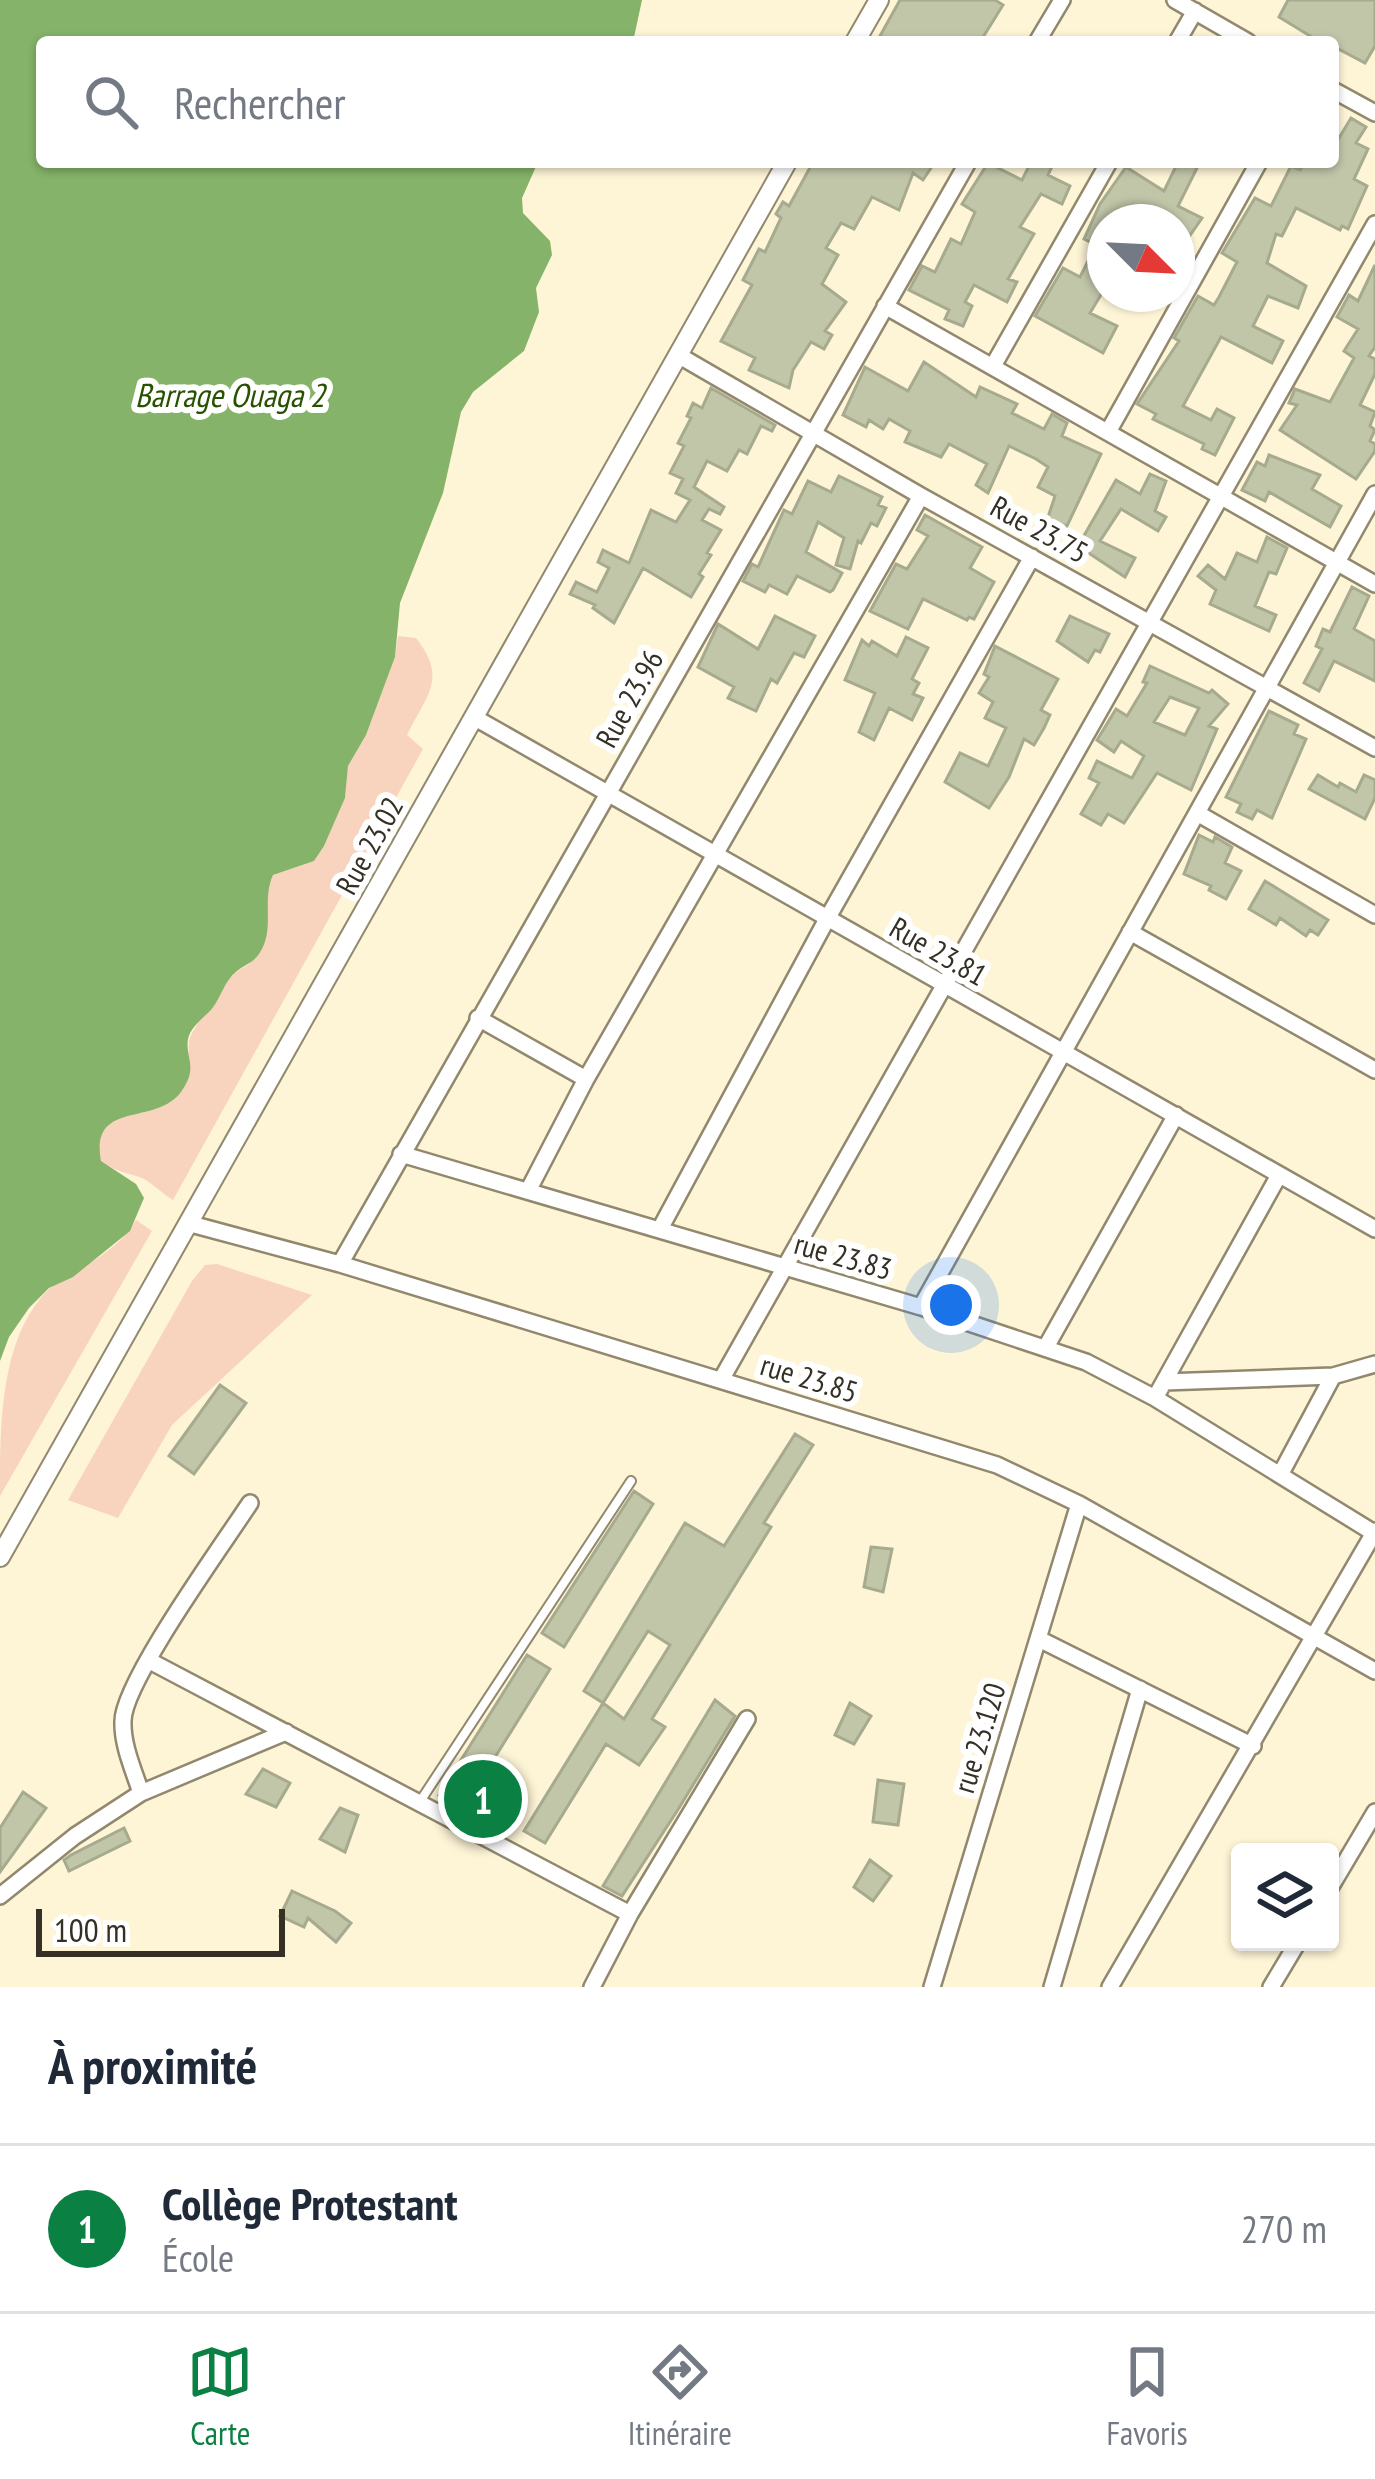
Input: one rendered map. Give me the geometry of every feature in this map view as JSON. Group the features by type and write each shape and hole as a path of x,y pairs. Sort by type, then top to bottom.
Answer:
{"street":[{"path":"858,36 879,0"},
{"path":"1040,36 1061,0"},
{"path":"1175,0 1238,36"},
{"path":"1180,36 1195,11"},
{"path":"1339,93 1375,113"},
{"name":"Rue 23.02","path":"0,1558 785,168"},
{"name":"Rue 23.96","path":"340,1264 965,168"},
{"path":"993,365 1106,168"},
{"path":"1108,432 1256,168"},
{"path":"721,1380 1375,224"},
{"path":"885,305 1375,584"},
{"name":"Rue 23.75","path":"678,355 1375,748"},
{"path":"920,1307 1375,494"},
{"path":"529,1189 586,1079 921,496"},
{"path":"659,1229 1032,557"},
{"name":"Rue 23.81","path":"477,718 1375,1229"},
{"path":"1197,813 1375,915"},
{"path":"1130,932 1375,1070"},
{"path":"478,1018 586,1079"},
{"path":"1046,1347 1176,1115"},
{"name":"rue 23.83","path":"401,1154 920,1307 1160,1390 1280,1475 1374,1532"},
{"path":"1160,1390 1279,1175"},
{"name":"rue 23.85","path":"191,1224 340,1264 997,1466 1079,1504 1375,1671"},
{"path":"1160,1390 1334,1376 1375,1364"},
{"path":"1280,1475 1334,1376"},
{"path":"141,1793 122,1718 148,1660 250,1503"},
{"name":"rue 23.120","path":"932,1987 1079,1504"},
{"path":"1110,1987 1374,1532"},
{"path":"1039,1639 1253,1746"},
{"path":"148,1660 630,1914"},
{"path":"1052,1987 1140,1689"},
{"path":"592,1987 630,1914 747,1719"},
{"path":"0,1896 75,1836 141,1793 286,1732"},
{"path":"1339,1873 1375,1812"},
{"path":"1271,1987 1293,1951"}],"lane":[{"path":"418,1803 631,1481"}],"shaded area":[{"path":"398,636 416,638 431,665 431,686 407,735 423,749 173,1200 143,1179 101,1161 105,1129 114,1121 169,1103 185,1086 191,1036 224,985 255,955 273,875 314,861 324,846 345,798 348,766 366,735 395,657"},
{"path":"136,1220 152,1231 0,1496 6,1384 21,1331 49,1289 108,1251"},
{"path":"217,1264 312,1295 172,1425 118,1518 68,1500 192,1281 205,1265"}],"water":[{"name":"Barrage Ouaga 2","path":"0,0 642,0 634,36 36,36 36,168 535,168 522,198 523,213 550,241 552,255 536,288 539,312 524,351 473,392 461,412 443,493 400,603 395,657 366,735 348,766 345,798 324,846 314,861 273,875 264,945 254,960 233,975 191,1031 189,1076 181,1092 156,1109 127,1116 105,1129 101,1161 136,1184 144,1198 130,1231 73,1277 49,1288 29,1308 9,1337 0,1361"}],"building":[{"path":"900,0 995,0 1003,5 984,36 880,36"},
{"path":"1288,0 1375,0 1375,46 1365,63 1339,49 1339,36 1310,36 1279,17"},
{"path":"1351,118 1366,127 1356,143 1368,149 1354,179 1367,186 1348,229 1342,226 1340,230 1296,208 1282,236 1276,234 1267,263 1306,286 1298,308 1268,296 1253,326 1283,341 1272,363 1221,337 1183,406 1211,420 1217,409 1234,418 1215,455 1202,449 1204,444 1153,419 1156,414 1137,404 1179,341 1174,338 1189,312 1195,312 1198,296 1214,305 1219,297 1237,262 1222,253 1255,198 1271,206 1290,168 1339,168 1339,138"},
{"path":"810,168 931,168 923,180 913,173 899,210 872,197 854,229 841,223 826,248 838,255 822,284 846,302 825,331 832,335 824,349 811,342 793,370 789,388 749,370 755,358 721,341 752,285 743,280 759,249 765,252 781,218 776,214 783,202 789,206"},
{"path":"985,168 998,168 1022,180 1028,168 1051,168 1048,175 1070,186 1062,204 1041,194 1020,227 1034,234 1008,279 1017,282 1007,302 974,285 965,302 972,306 963,326 945,319 949,310 909,290 922,266 935,272 951,239 961,244 975,212 962,204"},
{"path":"1128,168 1164,191 1175,168 1197,168 1179,204 1100,204"},
{"path":"1087,263 1087,312 1117,326 1103,353 1035,316 1063,268 1080,277"},
{"path":"1375,265 1375,347 1369,356 1375,359 1375,374 1360,405 1375,412 1370,441 1375,451 1356,479 1280,430 1297,405 1289,403 1295,389 1330,402 1354,358 1344,351 1358,329 1337,317 1349,295 1358,301"},
{"path":"924,362 976,397 980,387 1017,404 1012,413 1044,429 1052,414 1067,423 1062,436 1101,454 1067,526 1047,520 1055,496 1038,487 1048,467 1036,459 1009,446 988,493 976,485 987,464 949,444 941,457 905,442 910,431 889,419 883,429 869,420 866,427 843,415 865,367 908,391"},
{"path":"711,388 775,425 772,431 761,426 747,454 739,450 727,471 707,461 694,487 724,507 720,514 709,509 702,520 721,530 691,597 643,568 614,623 595,605 570,594 576,582 597,592 609,568 598,562 603,550 629,563 651,510 676,522 690,500 676,493 683,479 670,473 684,446 678,443 693,403 702,408"},
{"path":"1269,455 1320,475 1312,489 1341,506 1330,527 1269,492 1265,501 1242,490 1257,462 1265,466"},
{"path":"1150,474 1166,481 1155,511 1166,517 1158,531 1121,509 1100,541 1135,558 1125,577 1078,546 1116,480 1140,494"},
{"path":"839,476 882,497 878,505 886,508 877,526 871,523 861,543 858,541 850,569 836,565 844,538 818,522 806,552 842,573 833,590 797,576 787,594 769,585 765,592 743,581 752,564 758,567 784,510 792,514 808,481 831,492"},
{"path":"925,515 982,547 970,568 994,582 974,619 923,599 908,629 870,611 896,564 907,569 928,536 917,530"},
{"path":"1267,537 1287,548 1276,574 1269,572 1255,606 1276,615 1269,631 1210,604 1216,590 1198,576 1208,565 1225,579 1237,553 1257,562"},
{"path":"1352,587 1369,596 1354,629 1375,641 1375,681 1334,661 1319,691 1304,683 1322,649 1316,646 1323,629 1330,632"},
{"path":"775,616 815,636 804,657 794,653 777,683 771,679 756,711 728,698 734,687 698,667 718,624 758,649"},
{"path":"1070,616 1109,634 1100,652 1095,650 1088,662 1057,641"},
{"path":"906,637 928,648 912,679 919,683 913,694 923,698 912,720 889,708 874,740 859,732 875,693 845,680 862,640 897,656"},
{"path":"995,646 1058,679 1041,710 1050,715 1044,728 1034,745 1024,739 1009,777 989,808 945,782 960,753 988,766 1006,728 985,718 993,702 979,693 989,677 984,674"},
{"path":"1150,666 1209,693 1212,690 1228,704 1209,726 1217,729 1191,790 1157,773 1124,823 1108,814 1101,825 1081,814 1099,783 1089,778 1097,761 1132,778 1144,756 1121,741 1114,752 1097,740 1116,709 1127,716 1147,683 1143,682","holes":["1170,697 1199,708 1185,735 1154,722"]},
{"path":"1269,711 1298,725 1294,734 1306,739 1272,818 1257,810 1252,819 1237,812 1241,804 1226,797"},
{"path":"1318,775 1356,792 1364,775 1375,780 1375,798 1365,819 1309,789"},
{"path":"1199,835 1232,847 1225,863 1241,871 1226,899 1184,874"},
{"path":"1265,881 1328,920 1318,935 1310,930 1306,936 1280,918 1276,925 1249,909"},
{"path":"220,1385 246,1403 194,1474 169,1456"},
{"path":"795,1434 813,1445 764,1523 771,1527 652,1719 665,1727 639,1765 606,1744 545,1843 524,1831 603,1703 584,1691 685,1523 724,1546","holes":["648,1631 670,1645 624,1719 603,1703"]},
{"path":"634,1491 653,1504 564,1647 542,1633"},
{"path":"871,1547 892,1549 883,1592 864,1587"},
{"path":"527,1655 550,1669 462,1810 439,1795"},
{"path":"715,1700 735,1716 622,1896 603,1886"},
{"path":"850,1703 871,1716 854,1744 835,1735"},
{"path":"263,1769 290,1783 276,1807 246,1794"},
{"path":"878,1780 904,1784 898,1825 873,1822"},
{"path":"23,1792 46,1808 0,1872 0,1828"},
{"path":"340,1808 358,1815 345,1852 320,1839"},
{"path":"124,1828 130,1841 69,1871 64,1860"},
{"path":"870,1860 891,1876 873,1901 854,1887"},
{"path":"292,1891 351,1923 336,1942 308,1918 304,1927 280,1916"}],"place":[{"name":"Collège Protestant","path":"483,1799"}]}
